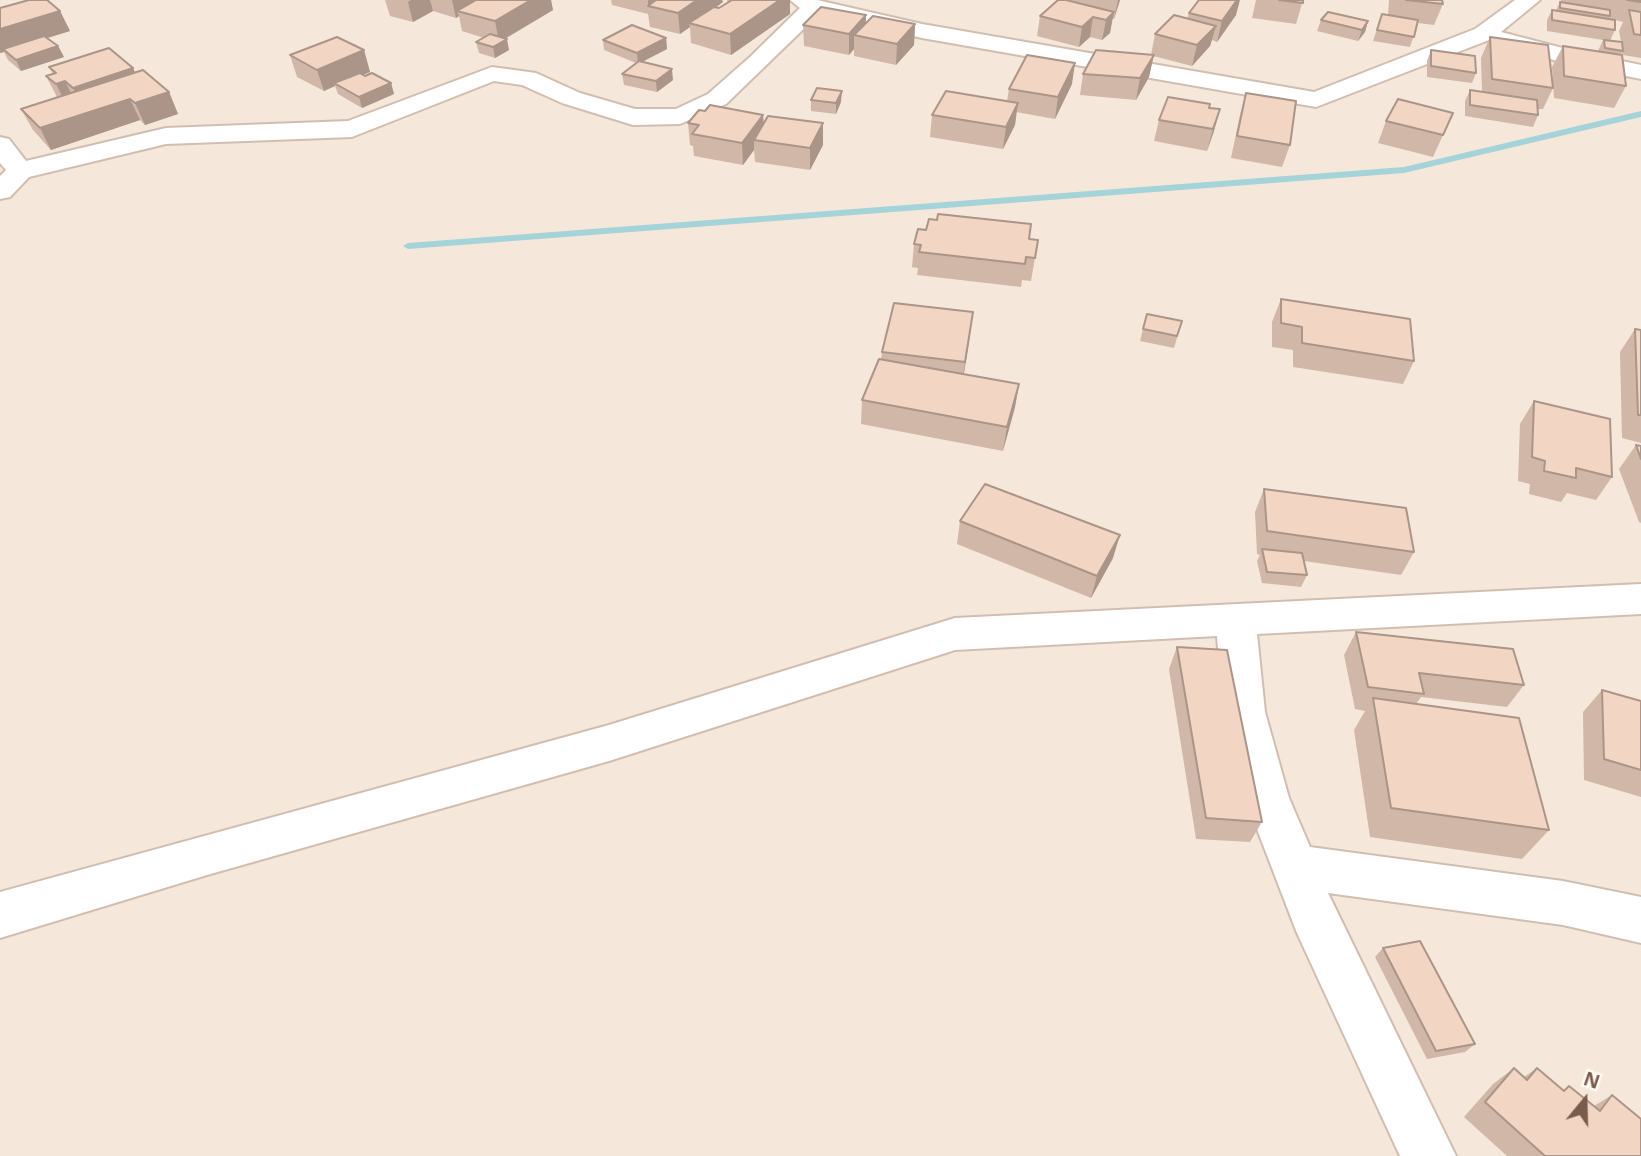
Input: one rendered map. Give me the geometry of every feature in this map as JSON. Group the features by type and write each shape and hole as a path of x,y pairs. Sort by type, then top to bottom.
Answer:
{"street":[{"path":"0,191 20,171 166,136 352,129 492,74 527,78 571,98 633,117 680,116 717,99 808,3 922,31 1316,100 1483,34 1530,0"},
{"path":"1483,34 1571,58 1641,72"},
{"path":"0,145 20,171"},
{"path":"0,915 220,850 609,743 955,634 1641,599"},
{"path":"1236,619 1244,712 1268,798 1314,918 1428,1156"},
{"path":"1295,867 1563,903 1641,920"}],"shaded area":[{"path":"0,0 1641,0 1641,1156 0,1156"}],"building":[{"path":"29,0 47,0 60,11 0,29 0,8"},
{"path":"476,0 531,0 495,21 457,11"},
{"path":"656,0 697,0 678,13 648,6"},
{"path":"732,0 780,0 730,34 689,23 714,7 719,8"},
{"path":"1058,0 1114,12 1106,20 1093,17 1082,27 1040,16"},
{"path":"1199,0 1237,0 1222,21 1189,13"},
{"path":"1279,0 1303,0 1303,3"},
{"path":"1406,0 1442,0 1443,4"},
{"path":"1560,2 1610,10 1610,16 1560,8"},
{"path":"821,7 866,15 849,34 803,25"},
{"path":"1552,10 1615,20 1615,30 1552,20"},
{"path":"1629,10 1641,12 1641,35 1634,34"},
{"path":"1328,12 1368,21 1362,30 1321,20"},
{"path":"1382,14 1418,20 1414,37 1377,30"},
{"path":"1174,15 1216,26 1197,45 1155,34"},
{"path":"873,16 915,24 897,44 854,35"},
{"path":"632,25 666,38 637,53 603,40"},
{"path":"490,34 507,39 493,47 476,42"},
{"path":"44,36 58,46 16,60 3,49"},
{"path":"337,37 364,50 317,70 290,55"},
{"path":"1490,37 1548,45 1553,88 1492,79"},
{"path":"1604,40 1622,42 1623,51 1605,48"},
{"path":"1563,46 1622,55 1626,86 1564,76"},
{"path":"109,48 133,68 73,88 65,81 56,84 46,76 56,73 49,67"},
{"path":"1096,50 1154,55 1140,78 1083,74"},
{"path":"1431,50 1475,56 1476,73 1431,66"},
{"path":"1027,55 1075,63 1058,97 1009,89"},
{"path":"639,61 672,69 656,81 622,74"},
{"path":"143,70 169,92 135,103 130,99 40,128 21,109"},
{"path":"360,73 365,76 372,73 391,83 359,97 334,83"},
{"path":"817,88 842,91 836,103 811,100"},
{"path":"1470,90 1537,100 1538,115 1470,105"},
{"path":"946,91 1018,103 1006,127 932,115"},
{"path":"1246,93 1296,101 1290,145 1237,136"},
{"path":"1168,97 1210,104 1209,108 1220,109 1213,129 1159,120"},
{"path":"1398,99 1453,113 1443,135 1386,121"},
{"path":"710,105 763,115 742,143 692,134 699,125 688,123 699,110 705,111"},
{"path":"768,116 823,123 810,148 754,140"},
{"path":"938,214 1031,224 1029,239 1038,240 1035,258 1026,257 1025,264 919,252 921,245 914,244 918,229 926,230 929,219 937,220"},
{"path":"1281,299 1410,319 1414,361 1302,343 1302,327 1281,323"},
{"path":"894,303 973,312 965,362 882,352"},
{"path":"1147,314 1182,321 1177,336 1143,329"},
{"path":"1635,329 1641,330 1641,415 1638,415"},
{"path":"879,359 1019,384 1007,427 862,400"},
{"path":"1534,401 1610,419 1612,477 1576,468 1576,478 1544,471 1545,461 1532,457"},
{"path":"1636,445 1641,446 1641,459"},
{"path":"985,484 1120,535 1097,576 960,521"},
{"path":"1264,489 1406,508 1414,552 1267,531"},
{"path":"1262,549 1302,553 1307,575 1267,572"},
{"path":"1356,632 1513,649 1524,685 1419,673 1424,694 1368,687"},
{"path":"1177,647 1227,650 1262,822 1206,818"},
{"path":"1602,690 1641,701 1641,770 1604,759"},
{"path":"1373,698 1519,718 1549,830 1391,808"},
{"path":"1420,941 1475,1044 1436,1051 1383,948"},
{"path":"1514,1068 1527,1080 1537,1068 1564,1091 1569,1086 1600,1111 1612,1095 1641,1119 1641,1156 1545,1156 1485,1102"}],"waterway":[{"path":"408,246 1404,170 1641,114"}]}
